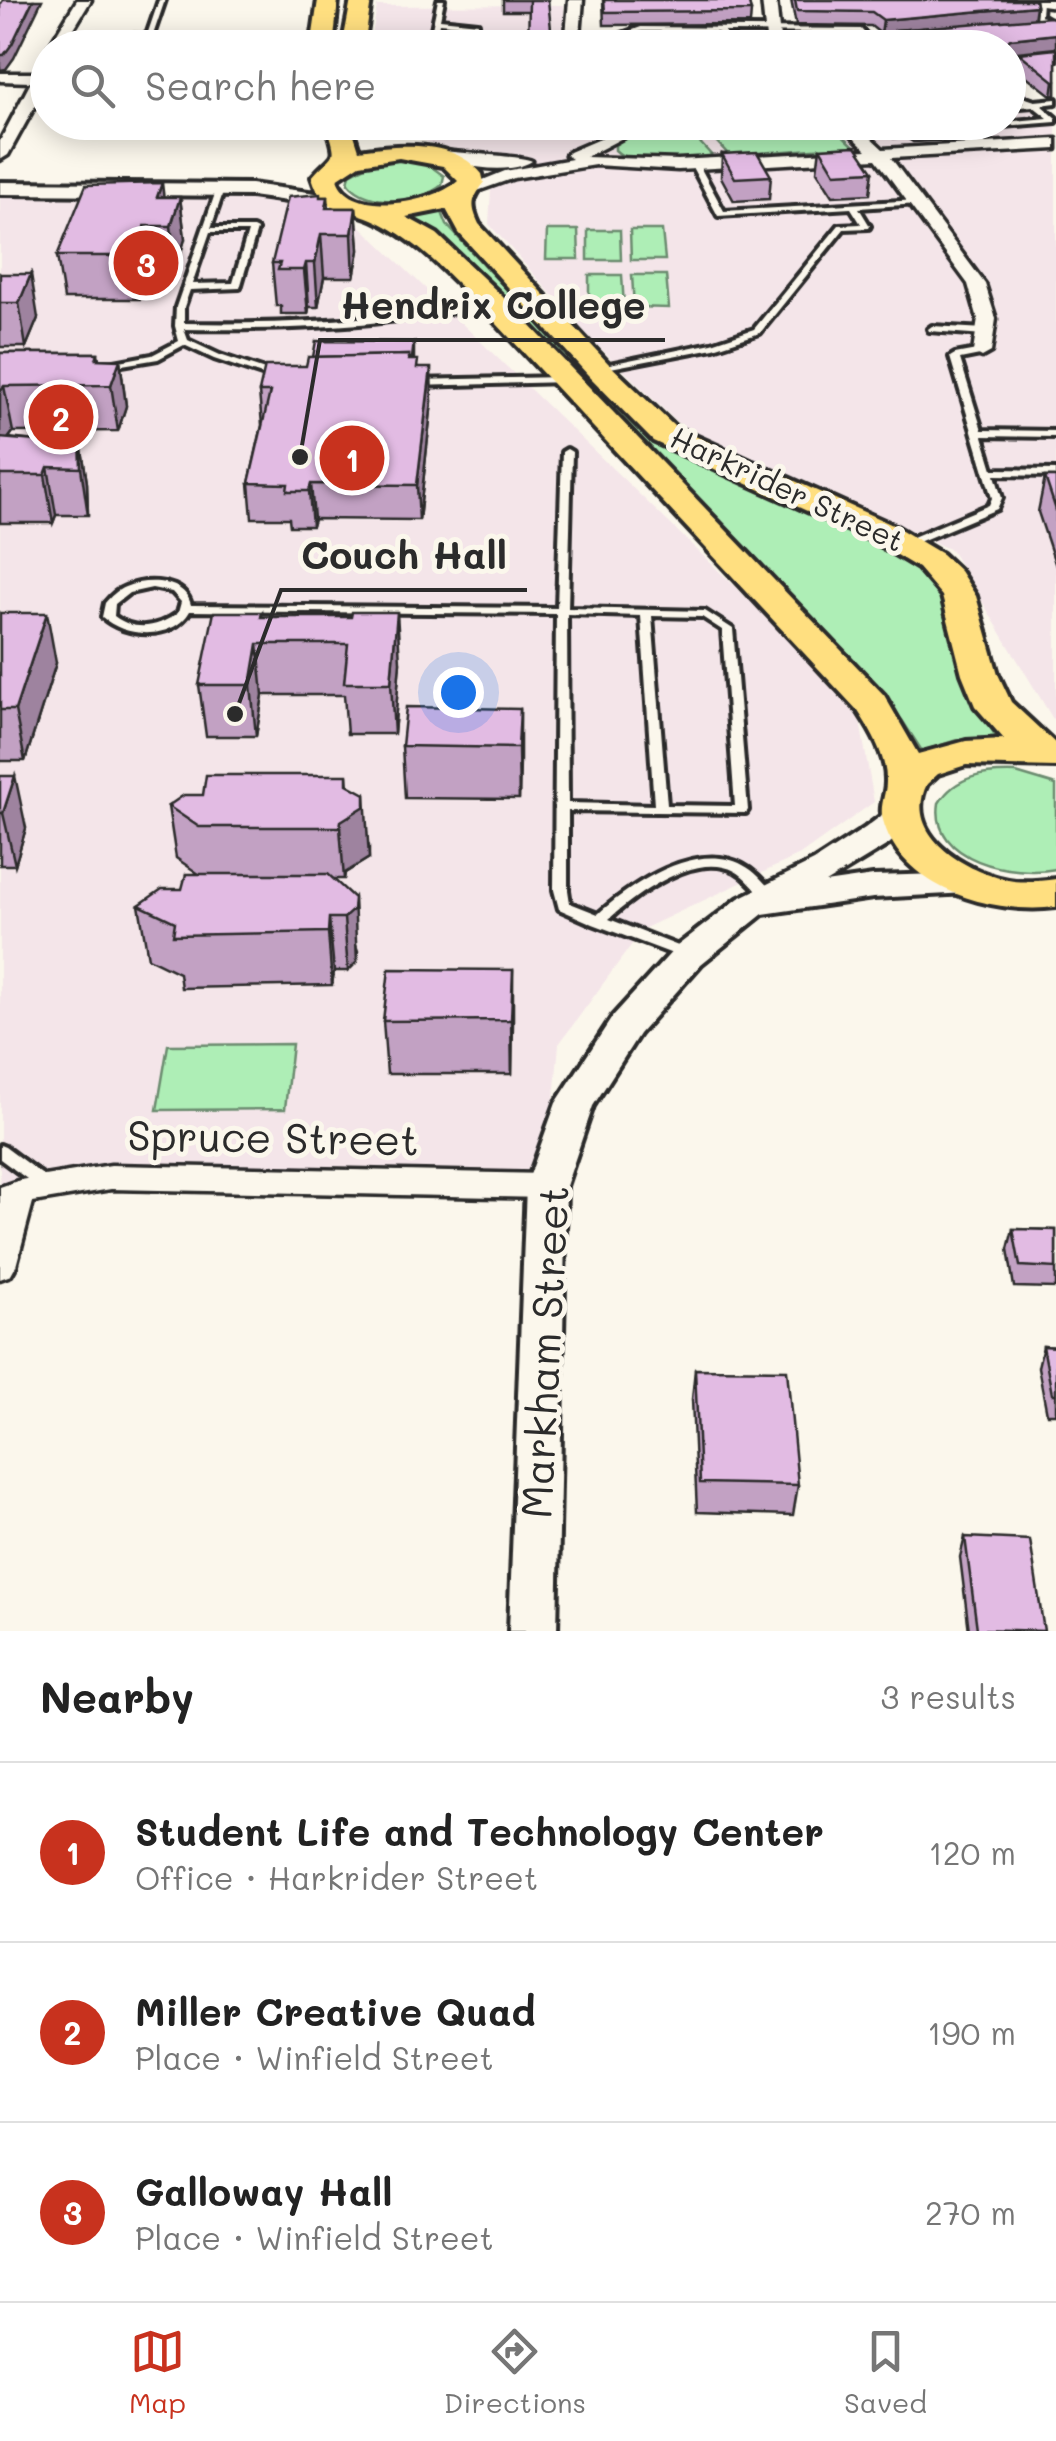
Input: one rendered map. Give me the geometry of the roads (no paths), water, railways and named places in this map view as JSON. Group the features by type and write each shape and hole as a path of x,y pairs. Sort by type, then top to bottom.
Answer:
{"main road":[{"path":"324,30 328,0"},
{"path":"356,30 362,0"},
{"path":"344,140 347,151 324,186 340,201 373,209 432,206 464,192"},
{"path":"394,140 426,153"},
{"path":"335,169 375,153 426,153"},
{"name":"Harkrider Street","path":"426,153 464,166 470,174 458,207 468,228 582,375 892,730 902,755 908,831 921,852 945,870 993,890"},
{"name":"Harkrider Street","path":"373,209 428,240 492,302 582,375 664,434 906,544 948,578 959,596 980,674 994,706 1028,743 1052,758"},
{"path":"903,795 934,761 971,752 1024,751 1052,758"},
{"path":"993,890 1056,894"},
{"path":"993,890 1056,920"}],"street":[{"path":"65,30 84,0"},
{"path":"574,30 576,0"},
{"path":"769,0 772,29"},
{"path":"1012,0 1056,3"},
{"path":"1026,60 1056,56"},
{"path":"0,77 30,74"},
{"path":"0,156 30,101"},
{"path":"426,153 480,162 512,162 570,156 603,147 611,140"},
{"path":"865,140 918,202 976,284 987,319 982,352"},
{"path":"464,192 535,168 616,160 646,166 1056,144"},
{"path":"603,147 616,160"},
{"path":"252,190 335,169"},
{"path":"0,188 252,190 340,201"},
{"name":"Markham Street","path":"533,1631 546,1186 575,1103 626,1025 689,955 759,901 826,869 878,836 895,821 903,795"},
{"name":"Markham Street","path":"759,901 874,887 993,890"},
{"name":"Spruce Street","path":"23,1193 111,1177 546,1186"},
{"path":"0,1266 23,1193"}],"lane":[{"path":"152,30 162,0"},
{"path":"434,30 442,0"},
{"path":"1040,2 1038,16 1052,26"},
{"path":"436,21 476,24 476,30"},
{"path":"1031,28 1052,26"},
{"path":"650,30 802,30"},
{"path":"1026,100 1054,120 1026,122"},
{"path":"1026,104 1056,100"},
{"path":"979,140 987,148"},
{"path":"695,164 721,214 918,202"},
{"path":"220,190 180,308 179,326 184,342 217,358 287,380"},
{"path":"409,382 582,375 757,331 842,228 866,226 854,206"},
{"path":"189,287 238,286 253,230 208,230"},
{"path":"179,326 283,326 402,319 492,302"},
{"path":"932,329 985,332"},
{"path":"93,367 130,364 184,342"},
{"path":"906,544 993,507 996,498 955,357 982,352"},
{"path":"977,433 1056,434"},
{"path":"567,452 562,610 564,906 689,955"},
{"path":"988,472 1056,473"},
{"path":"187,608 187,601 175,589 152,586 126,590 110,602 107,610 114,624 145,632 174,622 187,608 705,614 726,629 742,810 563,807"},
{"path":"646,612 661,809"},
{"path":"598,921 631,891 698,864 734,866 759,901"},
{"path":"0,1151 23,1193"}],"place":[{"name":"Galloway Hall","path":"146,263"},
{"name":"Miller Creative Quad","path":"61,417"},
{"name":"Hendrix College","path":"300,457"},
{"name":"Student Life and Technology Center","path":"352,458"},
{"name":"Couch Hall","path":"235,714"}]}
